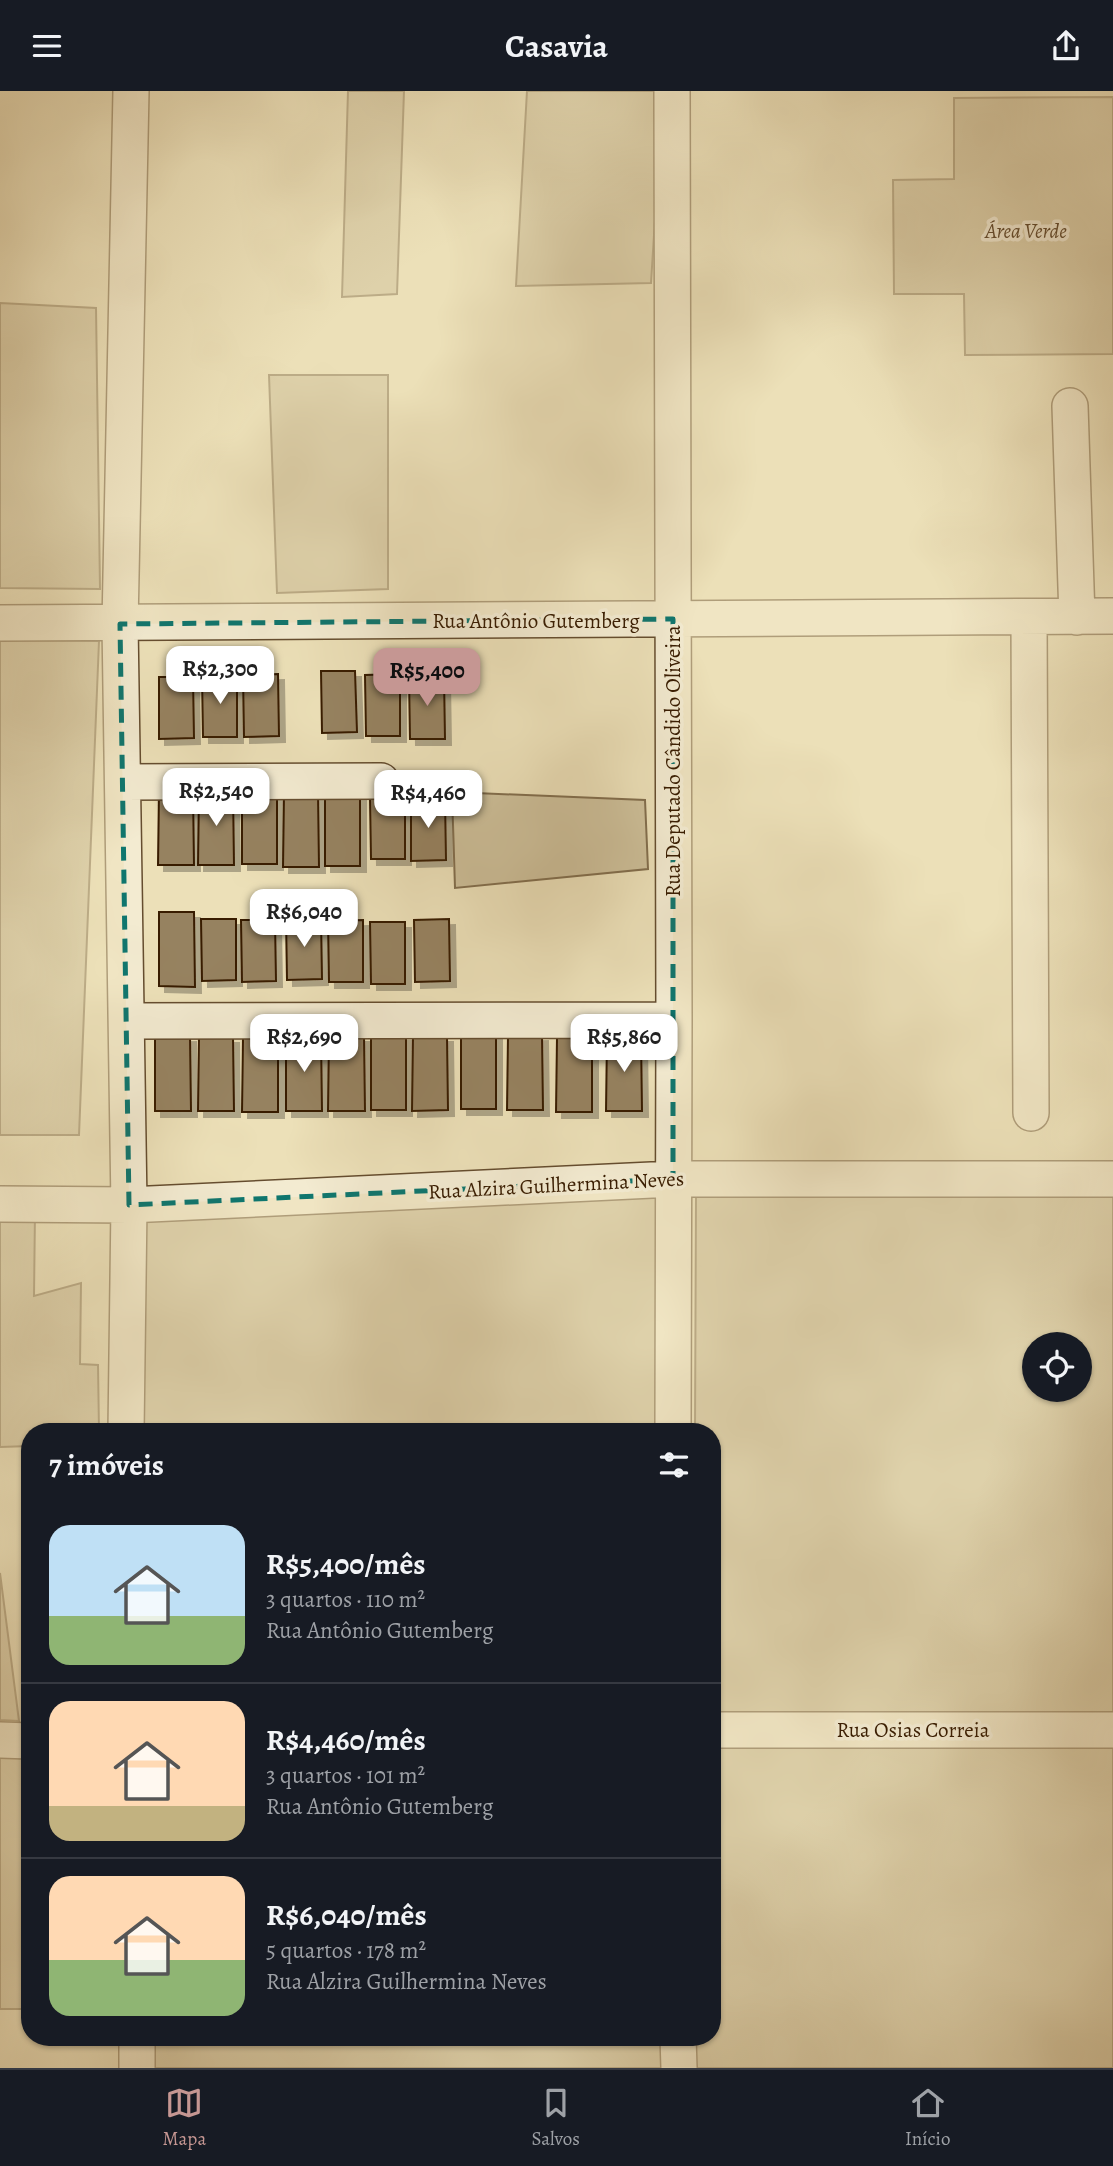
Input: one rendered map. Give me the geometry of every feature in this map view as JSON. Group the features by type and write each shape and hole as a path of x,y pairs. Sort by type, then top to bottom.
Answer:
{"street":[{"path":"126,1423 129,1205 120,624 131,91"},
{"name":"Rua Deputado Cândido Oliveira","path":"671,91 673,1423"},
{"path":"1070,406 1077,617"},
{"name":"Rua Antônio Gutemberg","path":"0,623 1113,616"},
{"path":"1029,617 1031,1113"},
{"path":"123,782 381,782"},
{"path":"127,1021 674,1020"},
{"name":"Rua Alzira Guilhermina Neves","path":"0,1204 129,1205 673,1179 1113,1178"},
{"name":"Rua Osias Correia","path":"721,1730 1113,1730"},
{"path":"0,1740 21,1741"},
{"path":"136,2068 137,2046"},
{"path":"678,2046 679,2068"}],"highlighted area":[{"path":"673,619 673,1179 129,1205 120,624"}],"green space":[{"path":"348,91 404,91 397,294 342,297"},
{"path":"527,91 663,91 651,283 516,286"},
{"name":"Área Verde","path":"1113,97 1113,354 965,355 964,294 894,294 893,180 954,179 954,98"},
{"path":"0,303 96,308 100,589 0,588"},
{"path":"269,375 388,375 388,589 277,593"},
{"path":"0,640 99,641 79,1135 0,1135"},
{"path":"452,792 645,800 648,869 455,888"},
{"path":"663,1191 663,1423 139,1423 142,1219"},
{"path":"1113,1191 1113,1712 721,1714 721,1423 695,1423 696,1197"},
{"path":"0,1211 35,1211 34,1296 81,1283 80,1364 98,1365 99,1423 21,1423 21,1446 0,1447"},
{"path":"0,1573 19,1721 0,1720"},
{"path":"721,1745 1113,1746 1113,2068 695,2068 694,2046 721,2046"},
{"path":"0,1750 21,1751 21,2009 0,2009"},
{"path":"147,2046 665,2046 665,2068 146,2068"}],"building":[{"path":"321,671 355,671 357,732 322,733"},
{"path":"278,674 279,736 244,737 243,675"},
{"path":"400,674 400,736 366,736 365,675"},
{"path":"237,675 237,737 203,737 202,676"},
{"path":"444,676 445,739 410,739 409,677"},
{"path":"159,677 193,677 194,738 159,739"},
{"path":"159,790 193,790 194,865 158,865"},
{"path":"199,790 233,790 234,865 198,865"},
{"path":"242,790 277,790 277,864 242,864"},
{"path":"360,791 360,866 325,866 325,792"},
{"path":"318,792 319,867 283,867 284,793"},
{"path":"405,797 405,859 371,859 370,798"},
{"path":"445,798 446,860 411,861 411,799"},
{"path":"159,912 194,912 195,987 159,986"},
{"path":"321,917 322,979 287,980 286,918"},
{"path":"201,919 236,919 236,980 202,981"},
{"path":"449,919 450,981 415,982 414,920"},
{"path":"241,920 275,920 276,981 242,982"},
{"path":"363,920 363,982 329,982 328,921"},
{"path":"370,922 405,922 405,984 371,984"},
{"path":"461,1034 496,1034 496,1109 461,1109"},
{"path":"371,1035 406,1035 406,1110 371,1110"},
{"path":"542,1035 543,1110 507,1110 508,1036"},
{"path":"190,1036 191,1111 155,1111 155,1037"},
{"path":"321,1036 322,1111 286,1111 286,1037"},
{"path":"329,1036 364,1036 365,1111 328,1111"},
{"path":"413,1036 447,1036 448,1110 412,1111"},
{"path":"641,1036 642,1111 606,1111 607,1037"},
{"path":"199,1037 233,1037 234,1111 198,1111"},
{"path":"278,1037 278,1112 242,1112 243,1038"},
{"path":"592,1037 592,1112 556,1112 557,1038"}]}
